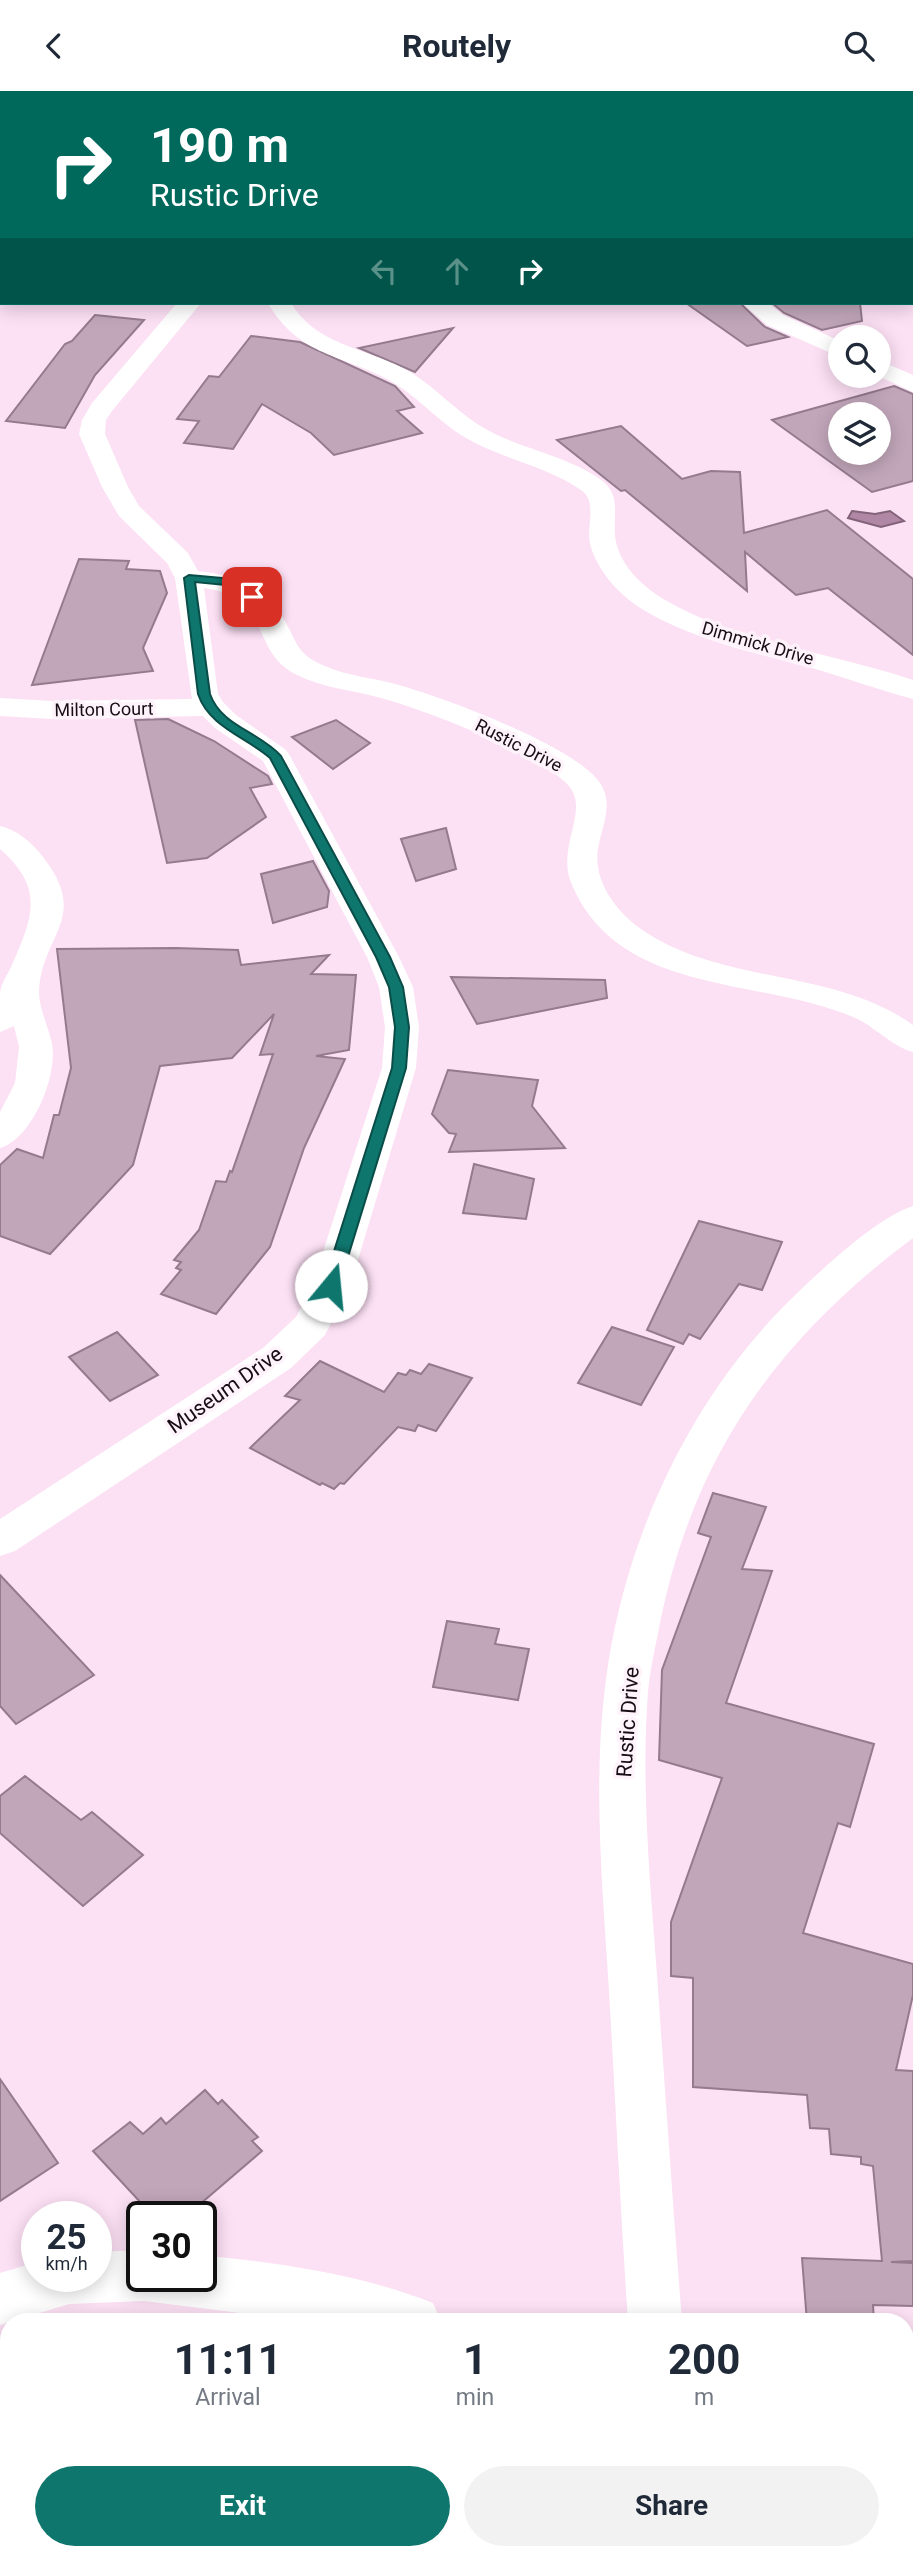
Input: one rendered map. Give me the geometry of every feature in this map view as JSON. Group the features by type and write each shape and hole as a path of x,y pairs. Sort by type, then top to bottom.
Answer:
{"street":[{"path":"187,305 101,408 94,420 92,435 128,510 178,559 189,578 208,707"},
{"name":"Dimmick Drive","path":"281,305 285,316 299,331 322,344 394,373 416,387 461,425 497,445 584,479 600,492 606,505 602,540 610,561 626,583 653,604 717,634 861,672 913,690"},
{"path":"756,305 775,320 828,344"},
{"path":"891,374 913,385"},
{"name":"Rustic Drive","path":"189,578 229,582 252,597 269,617 282,650 305,668 330,678 390,692 440,708 557,763 578,777 594,801 592,819 582,851 582,866 589,890 606,914 630,936 690,967 731,978 808,991 846,1003 877,1017 913,1041"},
{"name":"Milton Court","path":"0,707 52,710 208,707"},
{"name":"Museum Drive","path":"0,1540 277,1358 310,1325 331,1286 399,1068 402,1027 396,987 383,957 275,756 256,740 221,720 208,707"},
{"path":"0,835 17,846 37,867 47,892 47,919 0,1021"},
{"path":"0,1136 13,1122 32,1083 36,1047 22,994 26,969"},
{"name":"Rustic Drive","path":"654,2313 623,1825 626,1693 641,1602 673,1506 703,1444 731,1398 763,1355 827,1288 866,1253 913,1219"},
{"path":"0,2299 69,2279 126,2277"},
{"path":"217,2282 332,2299 382,2313"}],"shaded area":[{"path":"852,511 875,514 890,511 904,521 881,527 848,518"}],"building":[{"path":"689,305 742,305 765,327 788,337 747,346"},
{"path":"774,305 860,305 862,321 828,325 828,329 822,330 784,313"},
{"path":"95,315 144,320 95,375 65,428 6,421 65,344 72,341"},
{"path":"453,328 415,372 359,348"},
{"path":"251,336 300,342 395,386 414,407 397,411 422,433 334,455 311,433 262,404 233,449 184,443 199,421 177,419 209,376 219,377"},
{"path":"894,386 913,394 913,481 872,492 834,465 891,465 891,402 837,402"},
{"path":"828,404 828,460 772,420"},
{"path":"621,426 682,479 711,471 740,472 744,533 827,510 913,579 913,655 828,588 796,595 745,552 747,591 625,490 621,491 557,440"},
{"path":"79,559 129,561 126,569 160,571 167,593 143,648 153,671 32,685"},
{"path":"168,719 214,741 268,776 272,784 250,788 266,817 207,858 167,863 135,720"},
{"path":"336,720 370,743 333,769 292,737"},
{"path":"446,828 456,869 416,881 401,839"},
{"path":"313,861 329,891 327,907 273,923 261,874"},
{"path":"57,949 238,950 241,965 329,955 311,974 356,975 349,1050 316,1056 345,1059 304,1148 270,1247 216,1314 161,1294 181,1270 176,1268 181,1262 174,1260 199,1230 216,1181 226,1182 230,1171 232,1172 273,1054 260,1055 274,1014 232,1058 160,1066 133,1165 50,1254 0,1236 0,1165 17,1149 43,1158 54,1115 59,1115 71,1068"},
{"path":"451,977 605,980 607,998 477,1024"},
{"path":"448,1070 538,1080 532,1106 565,1148 449,1152 456,1134 449,1133 432,1114"},
{"path":"474,1164 534,1179 526,1219 463,1213"},
{"path":"699,1221 782,1242 762,1290 739,1284 700,1339 689,1334 683,1344 647,1330"},
{"path":"612,1327 674,1347 641,1405 578,1383"},
{"path":"117,1332 158,1375 110,1401 69,1357"},
{"path":"320,1361 384,1392 398,1373 406,1375 410,1370 421,1374 429,1364 472,1378 436,1431 418,1425 415,1431 398,1427 344,1484 340,1483 334,1489 322,1483 320,1485 250,1448 300,1400 285,1396"},
{"path":"713,1493 766,1507 742,1569 772,1571 726,1703 874,1744 850,1827 838,1823 803,1933 913,1964 913,1995 896,2070 913,2071 913,2261 891,2262 913,2263 913,2306 873,2305 873,2313 806,2313 802,2258 882,2261 873,2166 861,2164 861,2157 831,2154 829,2129 810,2128 807,2095 693,2087 693,1978 671,1976 671,1922 722,1778 659,1760 662,1670 711,1537 698,1533"},
{"path":"0,1575 94,1675 16,1724 0,1706"},
{"path":"447,1621 499,1629 495,1644 529,1649 518,1700 433,1687"},
{"path":"25,1776 81,1820 92,1812 143,1855 83,1906 0,1833 0,1796"},
{"path":"0,2079 58,2163 0,2201"},
{"path":"205,2090 218,2104 222,2100 258,2137 252,2141 262,2151 204,2201 139,2201 93,2151 130,2122 143,2134 161,2118 166,2124"}],"route":[{"path":"252,597 229,582 189,578 208,707 221,720 256,740 275,756 383,957 396,987 402,1027 399,1068 331,1286"}]}
